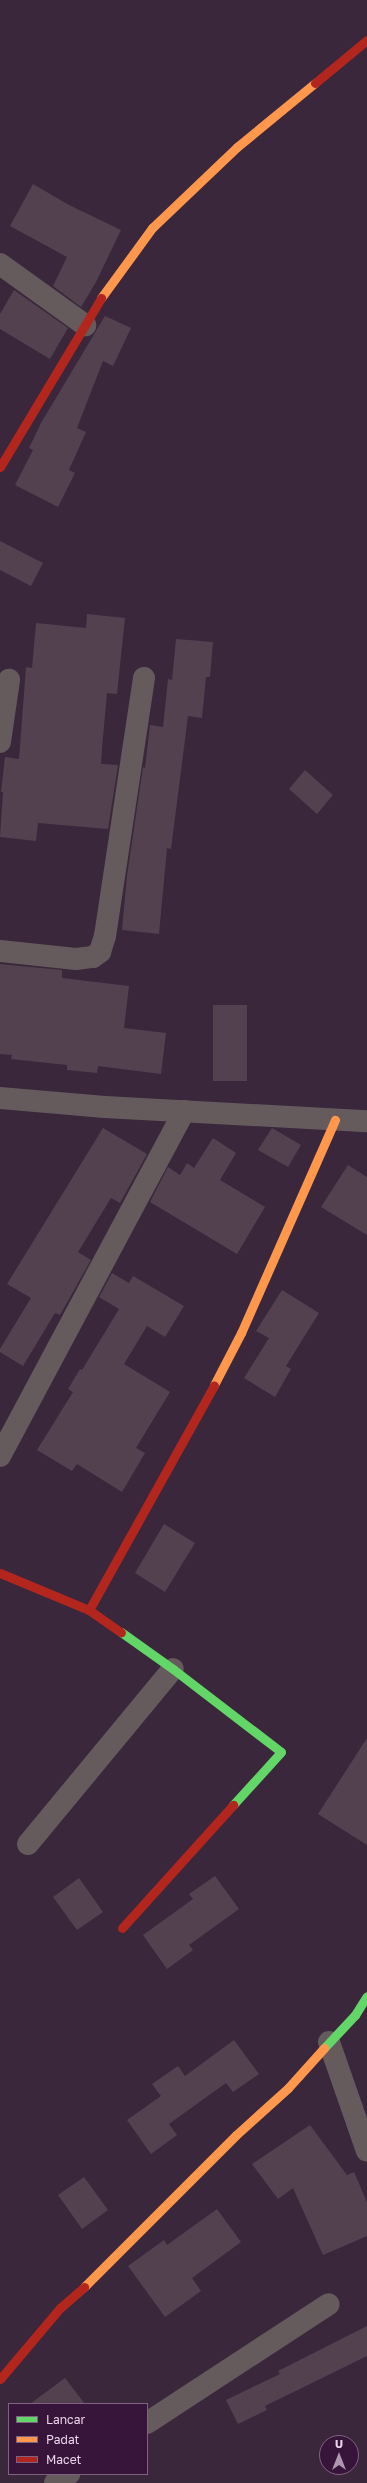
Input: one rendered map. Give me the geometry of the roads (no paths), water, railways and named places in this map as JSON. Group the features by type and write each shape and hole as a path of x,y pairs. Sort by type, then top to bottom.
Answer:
{"street":[{"path":"0,467 103,294 152,228 237,147 367,40"},
{"path":"0,264 85,325"},
{"path":"0,951 76,959 93,957 100,952 105,936 144,678"},
{"path":"0,742 9,680"},
{"path":"0,1098 184,1111 367,1121"},
{"path":"0,1456 184,1111"},
{"path":"89,1610 196,1422 241,1333 335,1120"},
{"path":"0,1574 89,1610 173,1670 281,1752 122,1928"},
{"path":"28,1844 173,1670"},
{"path":"0,2379 60,2308 97,2275 236,2135 288,2088 355,2014 367,1996"},
{"path":"330,2042 367,2151"},
{"path":"148,2422 330,2304"},
{"path":"55,2483 67,2475"}]}
